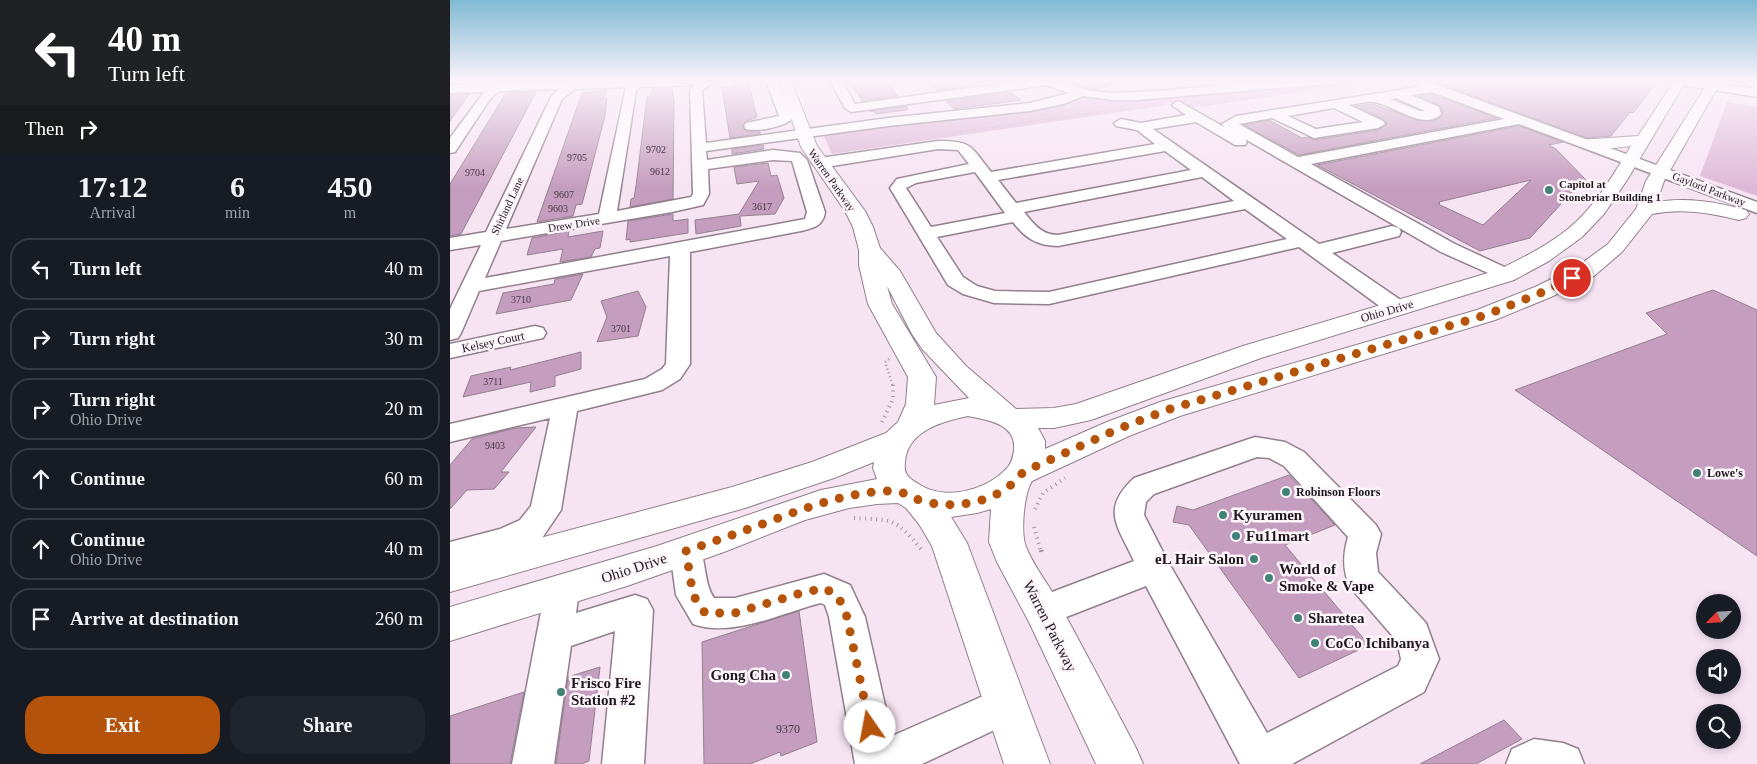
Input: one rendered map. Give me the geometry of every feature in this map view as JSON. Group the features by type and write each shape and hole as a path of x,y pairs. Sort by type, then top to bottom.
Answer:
{"main road":[{"name":"Warren Parkway","path":"799,117 809,147 855,211 870,250 870,264 880,304 922,377 920,404 895,431"},
{"name":"Ohio Drive","path":"1007,416 1054,418 1081,413 1201,369 1506,275 1542,256 1575,234 1597,210 1657,117"},
{"path":"1018,477 1118,429 1170,409 1486,315 1543,292 1586,270 1615,248 1645,210 1658,176 1693,117"},
{"path":"1584,143 1606,144 1642,140"},
{"path":"1645,210 1670,204 1690,204 1751,214"},
{"name":"Warren Parkway","path":"870,250 877,256 893,279 932,345 976,390 1007,416"},
{"path":"1389,310 1416,336"},
{"path":"450,577 751,493 823,470 895,431 928,416 948,410 968,407 987,409 1007,416 1024,428 1030,439 1031,452 1027,465 1018,477 1004,490 984,499 962,504 938,504 911,496"},
{"path":"895,431 889,458 894,482 931,515 949,543 1027,764"},
{"name":"Warren Parkway","path":"1018,477 1008,504 1007,542 1015,562 1034,594 1120,764"},
{"name":"Ohio Drive","path":"450,624 562,591 686,551 828,500 888,490 911,496"},
{"path":"562,591 568,544"}],"street":[{"path":"450,149 472,117"},
{"name":"Shirland Lane","path":"450,333 548,117"},
{"path":"607,218 625,117"},
{"path":"470,286 801,226 811,223 816,219 816,212 799,160 795,156 773,155 699,166 698,148 702,132 700,117"},
{"path":"736,128 775,122 785,117"},
{"path":"698,148 888,122 944,117"},
{"path":"1121,123 1141,127 1199,117 1438,260"},
{"path":"1257,117 1236,120 1229,124 1296,162 1369,197 1448,248 1506,275"},
{"path":"1280,117 1314,134 1378,124 1363,117"},
{"path":"1295,124 1341,117"},
{"name":"Gaylord Parkway","path":"1512,117 1584,143 1628,164"},
{"path":"1296,162 1521,120"},
{"name":"Gaylord Parkway","path":"1521,120 1526,128 1628,164 1751,214"},
{"path":"1141,127 1309,246 1389,310"},
{"path":"820,162 948,144 963,147 1014,212 1036,236 1043,240 1053,241 1078,238 1248,203"},
{"path":"1167,146 983,172 913,179 903,182 898,188 955,281 970,290 994,297 1049,298 1309,246 1392,232"},
{"name":"Drew Drive","path":"450,244 672,207 697,201 701,194 699,166"},
{"path":"927,233 1014,212 1204,172"},
{"path":"450,433 653,385 671,374 678,364 680,248"},
{"name":"Kelsey Court","path":"450,351 535,333"},
{"path":"450,556 507,540 531,529 546,510 565,406"},
{"path":"1256,448 1275,449 1294,459 1365,534 1360,552 1362,577 1413,634 1420,659 1411,679 1261,761 1154,568 1129,515 1132,498 1144,486 1256,448"},
{"path":"686,551 693,595 705,613 735,613 824,588 838,596 847,617 877,764 1006,705"},
{"path":"1034,594 1075,600 1154,568"},
{"path":"533,764 562,591"},
{"path":"555,635 635,610 623,764"},
{"path":"1526,764 1534,760 1563,764"}],"path":[{"path":"895,431 881,423 895,400 894,384 885,362 905,349"},
{"path":"1034,514 1036,505 1043,493 1072,474"},
{"path":"850,517 887,520 902,526 927,556"},
{"path":"1033,522 1045,563 1034,594"}],"shaded area":[{"path":"967,117 1088,117 832,154 823,134"},
{"path":"1722,117 1757,117 1757,196 1700,176"}],"building":[{"path":"491,117 523,117 461,234 450,236 450,184"},
{"path":"574,117 605,117 582,204 576,205 573,216 537,222"},
{"path":"645,117 674,117 673,199 630,207 636,186"},
{"path":"727,117 757,117 746,121 742,127 746,131 760,132 760,134 730,138"},
{"path":"1378,117 1407,117 1416,120 1434,121 1441,117 1497,118 1299,155 1244,125 1269,120 1302,138 1308,137 1314,140 1378,130 1387,124 1385,120"},
{"path":"1529,117 1626,117 1611,136 1587,138"},
{"name":"Capitol at Stonebriar Building 1","path":"1519,126 1563,142 1549,145 1556,149 1586,180 1575,192 1572,192 1530,238 1480,251 1317,165","holes":["1531,180 1483,225 1438,204 1439,202"]},
{"path":"763,145 764,149 732,154 732,149"},
{"path":"768,163 771,176 777,175 784,198 775,214 740,216 741,226 696,234 695,220 739,214 759,181 737,184 734,167"},
{"path":"673,214 673,221 688,219 688,233 630,242 630,239 626,240 628,221"},
{"path":"569,231 568,237 603,231 600,248 595,249 591,257 560,262 563,249 527,255 532,238"},
{"path":"583,274 571,300 496,314 503,293 554,284 555,279"},
{"name":"Lowe's","path":"1713,290 1757,310 1757,556 1515,390 1667,334 1646,313"},
{"path":"638,291 646,307 638,336 597,342 607,317 601,301"},
{"path":"581,352 581,369 555,376 555,386 530,392 531,382 463,397 471,376 511,367 510,370"},
{"path":"536,427 501,472 509,472 494,489 467,490 450,509 450,465 472,439 515,428"},
{"path":"1289,475 1335,525 1285,545 1369,645 1299,678 1189,525 1173,522 1177,506 1193,510"},
{"path":"799,611 817,742 781,756 780,752 750,764 704,764 702,642"},
{"path":"600,667 589,761 581,764 556,764 568,677"},
{"path":"524,692 510,764 450,764 450,716"},
{"path":"1504,720 1522,739 1476,764 1420,764"}],"place":[{"name":"Capitol at Stonebriar Building 1","path":"1549,190"},
{"name":"Lowe's","path":"1697,473"},
{"name":"Robinson Floors","path":"1286,492"},
{"name":"Kyuramen","path":"1223,515"},
{"name":"Fu11mart","path":"1236,536"},
{"name":"eL Hair Salon","path":"1254,559"},
{"name":"World of Smoke & Vape","path":"1269,578"},
{"name":"Sharetea","path":"1298,618"},
{"name":"CoCo Ichibanya","path":"1315,643"},
{"name":"Gong Cha","path":"786,675"},
{"name":"Frisco Fire Station #2","path":"561,692"}],"route":[{"path":"870,727 847,617 838,596 824,588 735,613 705,613 693,595 691,572 686,551 828,500 865,493 888,490 904,492 918,500 938,504 962,504 984,499 1004,490 1023,472 1118,429 1170,409 1486,315 1572,278"}]}
